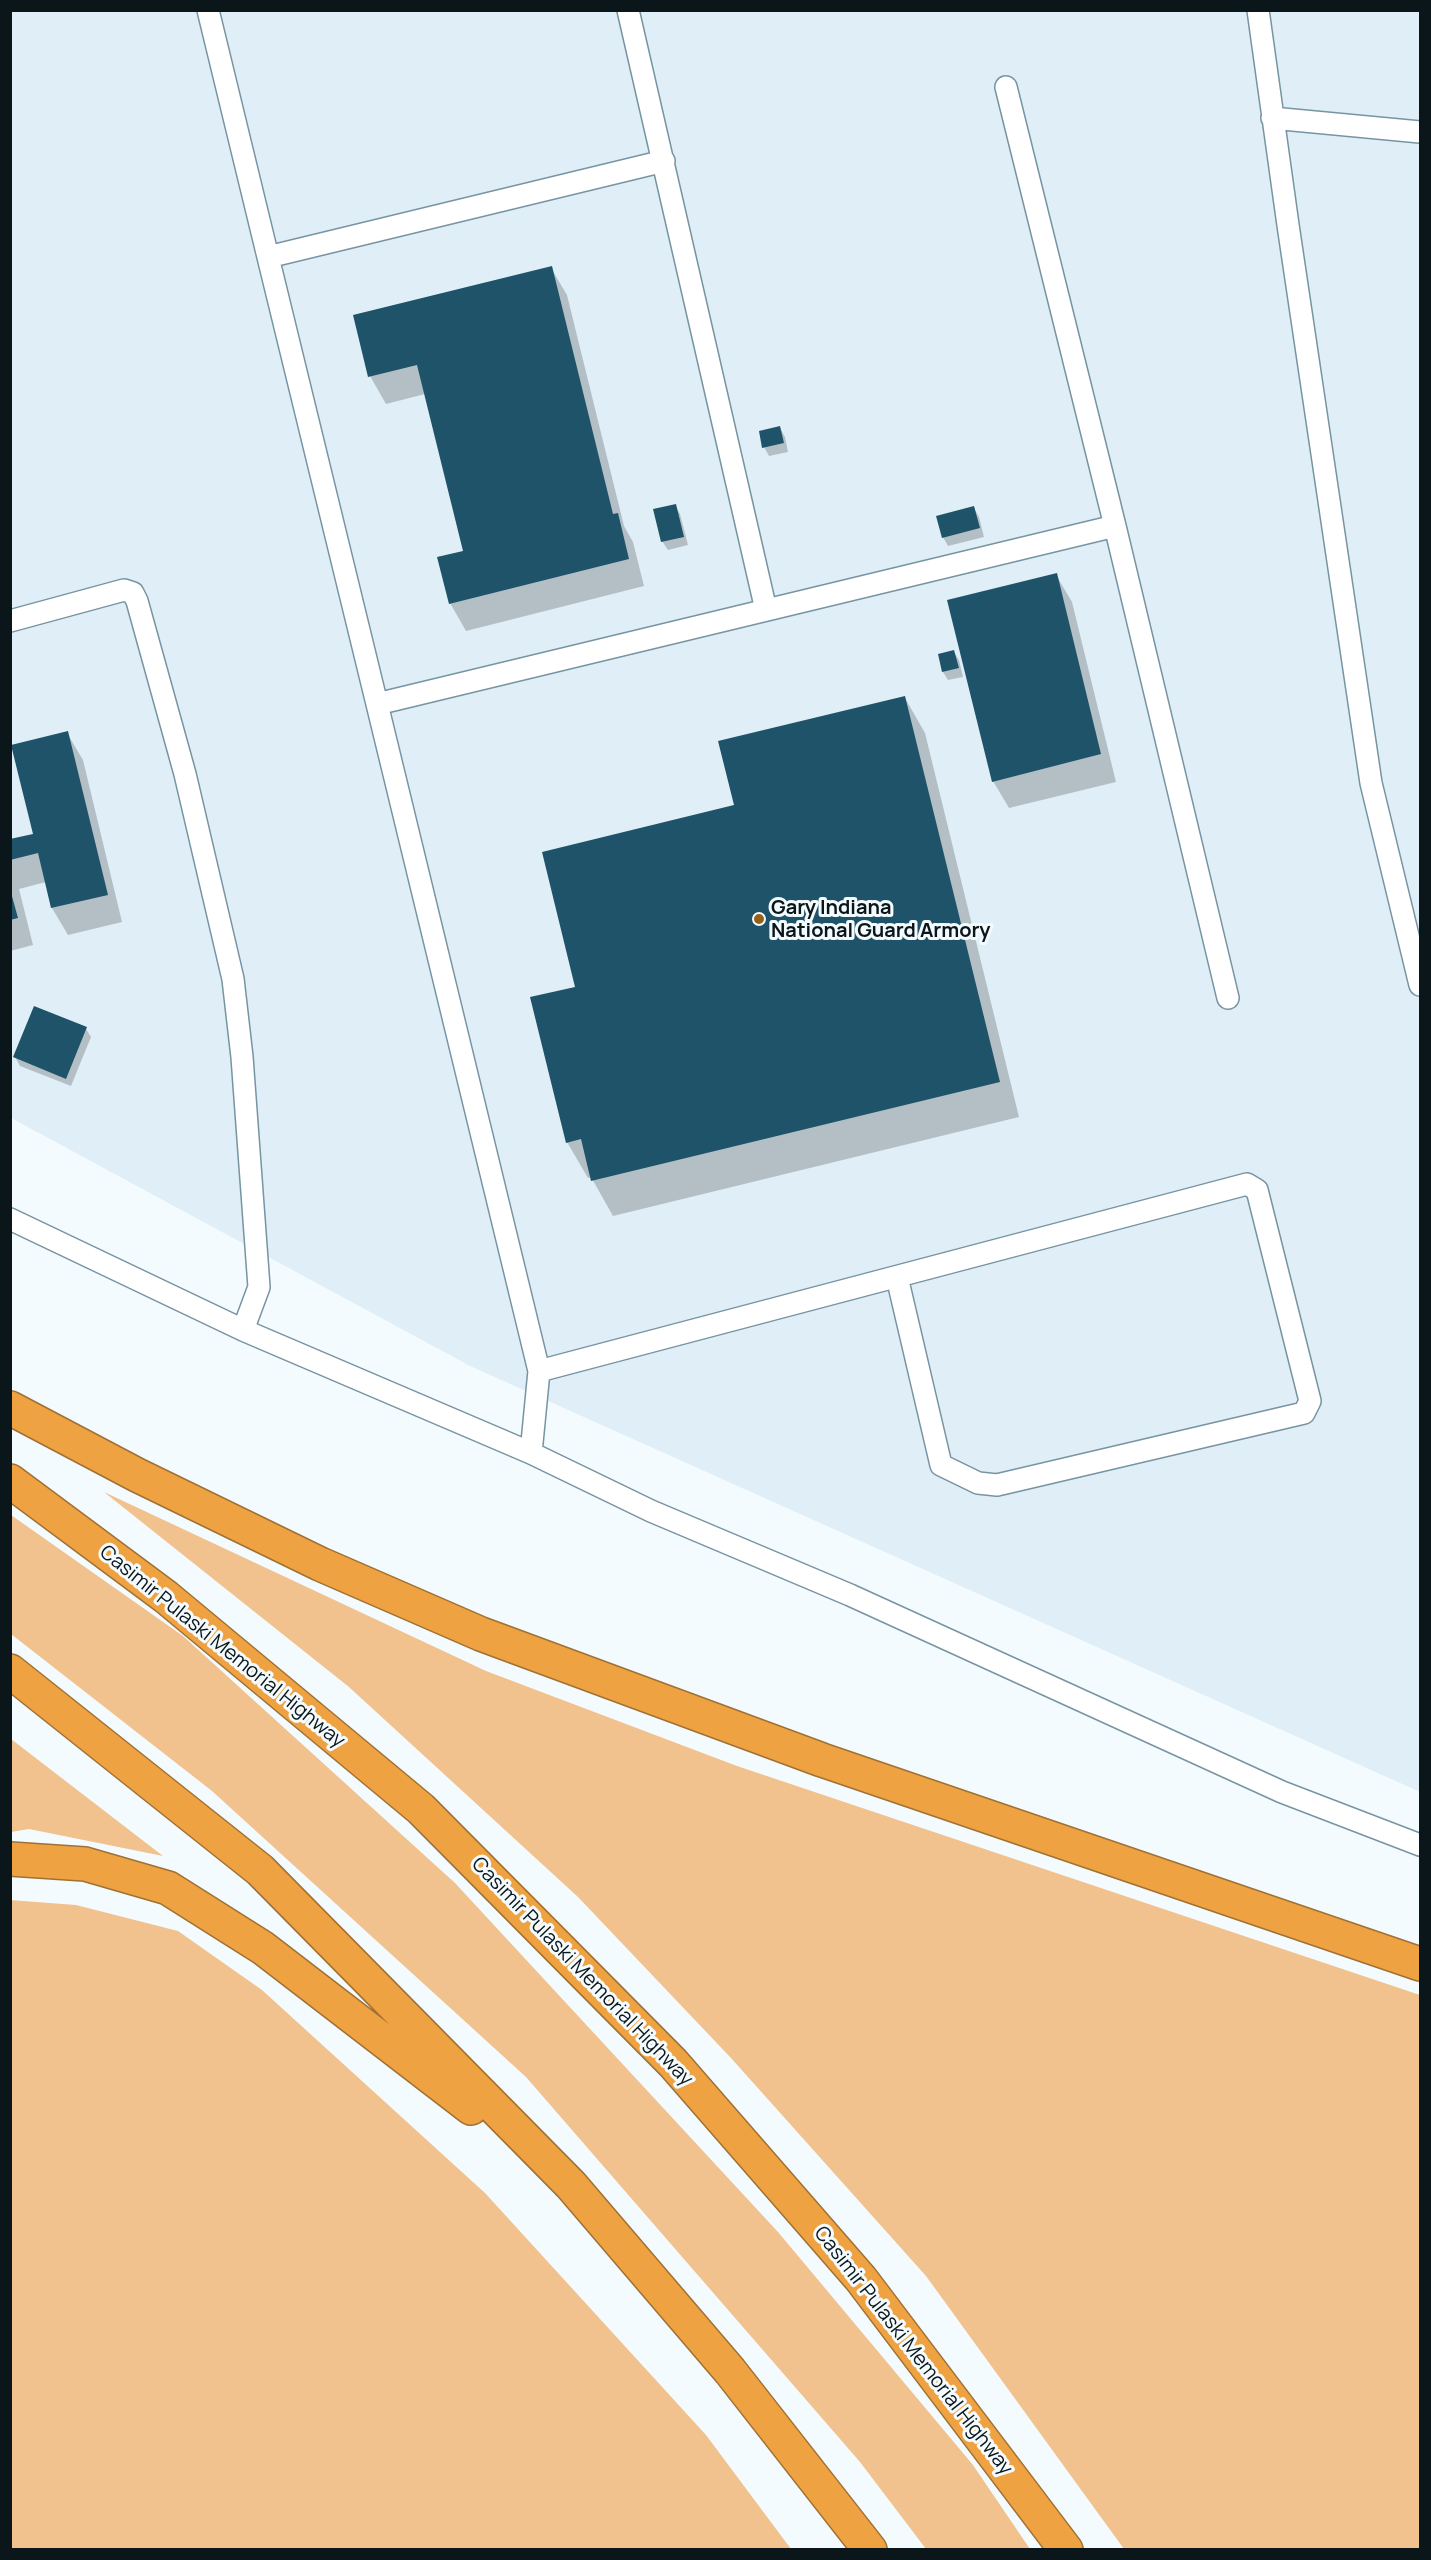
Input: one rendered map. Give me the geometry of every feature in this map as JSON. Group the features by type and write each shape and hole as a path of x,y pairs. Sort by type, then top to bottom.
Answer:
{"highway":[{"path":"10,1407 137,1475 320,1564 481,1634 822,1760 1420,1964"},
{"name":"Casimir Pulaski Memorial Highway","path":"10,1482 166,1596 421,1809 665,2054 861,2279 1066,2550"},
{"path":"10,1671 260,1870 571,2185 730,2371 870,2550"},
{"path":"10,1859 85,1864 168,1888 263,1948 571,2185"}],"lane":[{"path":"208,10 539,1371 531,1454"},
{"path":"628,10 766,610"},
{"path":"1258,10 1371,783 1420,985"},
{"path":"1006,87 1115,526 1228,998"},
{"path":"1272,118 1420,132"},
{"path":"268,257 664,161"},
{"path":"377,704 1115,526"},
{"path":"10,621 124,590 133,592 137,600 185,774 233,979 242,1056 259,1287 243,1330"},
{"path":"539,1371 1247,1184 1257,1190 1310,1401 1304,1413 997,1485 978,1483 940,1465 897,1277"},
{"path":"10,1219 243,1330 531,1454 651,1511 850,1595 1282,1792 1420,1845"}],"shaded area":[{"path":"10,11 1420,11 1420,1792 470,1366 11,1118"},
{"path":"104,1492 486,1671 737,1766 1420,1995 1420,2549 1124,2549 926,2276 731,2058 578,1897 349,1687"},
{"path":"11,1515 183,1636 455,1883 778,2232 973,2465 1030,2549 926,2549 860,2462 526,2077 212,1791 11,1634"},
{"path":"11,1739 163,1856 29,1829 11,1832"},
{"path":"10,1900 76,1905 178,1931 262,1990 485,2193 706,2435 791,2549 11,2549"}],"building":[{"path":"552,266 613,514 618,513 629,559 449,604 437,557 463,551 417,365 368,377 353,315"},
{"path":"780,426 784,443 762,448 759,431"},
{"path":"676,504 684,537 661,542 653,509"},
{"path":"974,506 980,528 942,538 936,516"},
{"path":"1057,573 1101,754 992,782 947,600"},
{"path":"954,650 959,668 942,672 938,654"},
{"name":"Gary Indiana National Guard Armory","path":"905,696 1000,1082 591,1181 581,1139 566,1143 530,997 575,987 542,852 734,805 718,741"},
{"path":"68,731 108,895 51,908 38,853 10,860 10,839 33,834 11,745"},
{"path":"10,889 18,918 10,920"},
{"path":"34,1006 87,1027 66,1079 13,1057"}],"place":[{"name":"Gary Indiana National Guard Armory","path":"759,919"}]}
